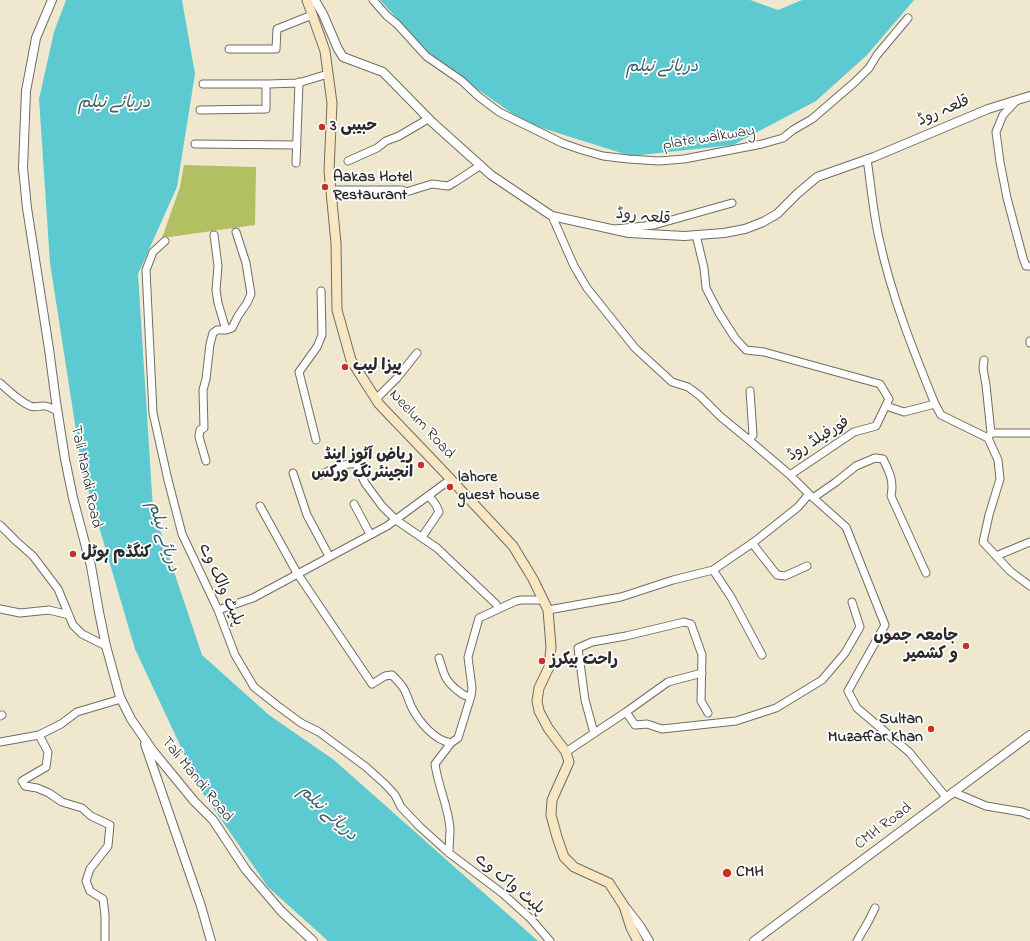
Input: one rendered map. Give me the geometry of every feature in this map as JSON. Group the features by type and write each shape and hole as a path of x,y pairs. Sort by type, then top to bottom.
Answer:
{"main road":[{"name":"Neelum Road","path":"307,0 325,51 332,103 329,171 336,243 337,310 351,360 379,404 452,479 513,546 544,600 548,610 551,647 549,667 539,688 537,701 539,711 548,728 566,752"},
{"path":"566,752 569,762 552,800 551,815 556,836 564,857 574,867 609,883 624,906 630,928 638,941"}],"street":[{"name":"Tali Mandi Road","path":"52,0 36,38 29,78 24,123 23,168 27,208 57,411 72,492 91,566 106,646 121,699 131,720 158,757 194,801 213,820 246,870 281,911 313,941"},
{"name":"قلعہ روڈ","path":"313,0 316,2 323,14 343,57 383,72 428,119 491,175 552,216 629,233 684,236 724,233 745,229 764,222 777,214 816,177 868,159 988,109 1030,96"},
{"name":"plate walkway","path":"373,0 426,56 462,81 478,96 499,112 562,143 582,150 603,156 659,161 684,159 762,144 783,138 793,130 812,119 855,82 869,68 877,55 908,18"},
{"path":"230,49 276,49 277,29 312,15"},
{"path":"203,84 266,84 299,82 328,74"},
{"path":"296,163 299,82"},
{"path":"200,110 266,109 266,84"},
{"path":"1018,99 1003,115 996,132 1007,198 1023,258 1026,266 1030,266"},
{"path":"348,161 377,148 386,141 399,136 428,119"},
{"path":"195,144 297,144"},
{"path":"868,159 878,237 897,306 909,341 941,415 990,435 1030,433"},
{"path":"331,190 402,190 406,192 432,184 448,186 480,165"},
{"path":"611,230 654,225 732,203"},
{"path":"552,216 574,266 587,288 635,348 672,382 688,387 700,396 721,417 790,475"},
{"path":"206,461 198,437 200,430 204,428 203,390 206,379 210,344 214,333 217,330 232,328 238,316 247,304 251,294 246,263 236,232"},
{"path":"214,235 218,266 216,290 218,303 226,330"},
{"path":"696,235 704,268 706,288 719,313 735,338 746,350 764,352 880,384 889,399 886,406 904,412 935,404"},
{"name":"پلیٹ والک وے","path":"165,241 153,252 146,270 153,413 182,534 218,610 235,655 254,687 301,724 319,732 366,767 390,789 401,807 420,828 449,853"},
{"path":"316,440 299,372 318,347 322,335 321,291"},
{"path":"376,399 397,378 417,353"},
{"path":"984,360 983,368 986,385 990,435 998,460 1000,480 989,515 983,542 1010,571 1030,586"},
{"path":"0,382 8,390 30,405 38,408 42,406 50,407 57,411"},
{"path":"749,440 753,435 750,391"},
{"name":"فورفیلڈ روڈ","path":"886,406 876,426 854,432 790,475 846,527 886,625 848,691 856,708 909,752 950,794"},
{"path":"548,610 621,597 673,580 713,570 752,544 811,496 836,482 856,466 875,458 883,459 890,472 893,486 891,496 926,573"},
{"path":"316,477 343,465 351,463 356,464 365,483 382,506 396,520 443,553 496,604 498,609"},
{"path":"293,473 307,515 329,556"},
{"path":"218,610 253,598 396,520 452,479"},
{"path":"422,537 439,512 436,505 428,496"},
{"path":"354,504 370,534"},
{"path":"260,506 297,573 372,684 385,676 392,675 404,689 412,708 420,720 429,730 444,742 451,743"},
{"path":"0,525 33,556 58,589 73,625 82,634 106,646"},
{"path":"996,556 1030,542"},
{"path":"752,544 777,575 785,576 807,566"},
{"path":"713,570 731,597 762,655"},
{"path":"449,853 450,828 444,798 437,778 435,764 451,743 458,738 471,696 472,688 468,657 478,620 482,616 521,600 544,600"},
{"path":"626,712 635,726 647,724 662,729 736,721 776,708 822,680 845,653 860,627 852,602"},
{"path":"0,609 20,613 49,610 69,615"},
{"path":"594,733 585,700 578,648 592,642 626,636 684,622 691,624 702,655 702,701 708,713"},
{"path":"439,658 448,683 463,695 471,696"},
{"path":"566,752 668,682 702,673"},
{"path":"0,742 39,735 61,724 77,712 121,699"},
{"path":"142,734 211,941"},
{"path":"39,735 48,752 46,767 22,781 25,786 37,788 49,793 62,802 82,808 91,816 110,825 108,846 90,869 86,881 90,891 103,899 106,941"},
{"name":"CMH Road","path":"754,941 1030,735"},
{"path":"950,794 986,806 1022,812 1030,815"},
{"name":"پلیٹ واک وے","path":"449,853 502,893 531,919 550,941"},
{"path":"624,906 640,926 649,941"},
{"path":"857,941 875,908"}],"green space":[{"path":"184,165 256,167 255,225 162,238 180,187"}],"water":[{"name":"دریائے نیلم","path":"66,0 182,0 195,74 177,187 138,274 153,509 202,655 269,715 334,760 538,941 328,941 268,887 202,792 135,649 82,469 50,263 39,99 54,32"},
{"name":"دریائے نیلم","path":"380,0 750,0 778,10 802,0 914,0 867,55 816,101 733,145 631,156 526,123 434,59"}],"place":[{"name":"حبیبی 3","path":"322,127"},
{"name":"Aakas Hotel Restaurant","path":"325,187"},
{"name":"پیزا لیب","path":"345,367"},
{"name":"ریاض آٹوز اینڈ انجینئرنگ ورکس","path":"421,465"},
{"name":"lahore guest house","path":"450,487"},
{"name":"کنگڈم ہوٹل","path":"73,554"},
{"name":"جامعہ جموں و کشمیر","path":"966,646"},
{"name":"راحت بیکرز","path":"542,661"},
{"name":"Sultan Muzaffar Khan","path":"931,729"},
{"name":"CMH","path":"727,873"}]}
